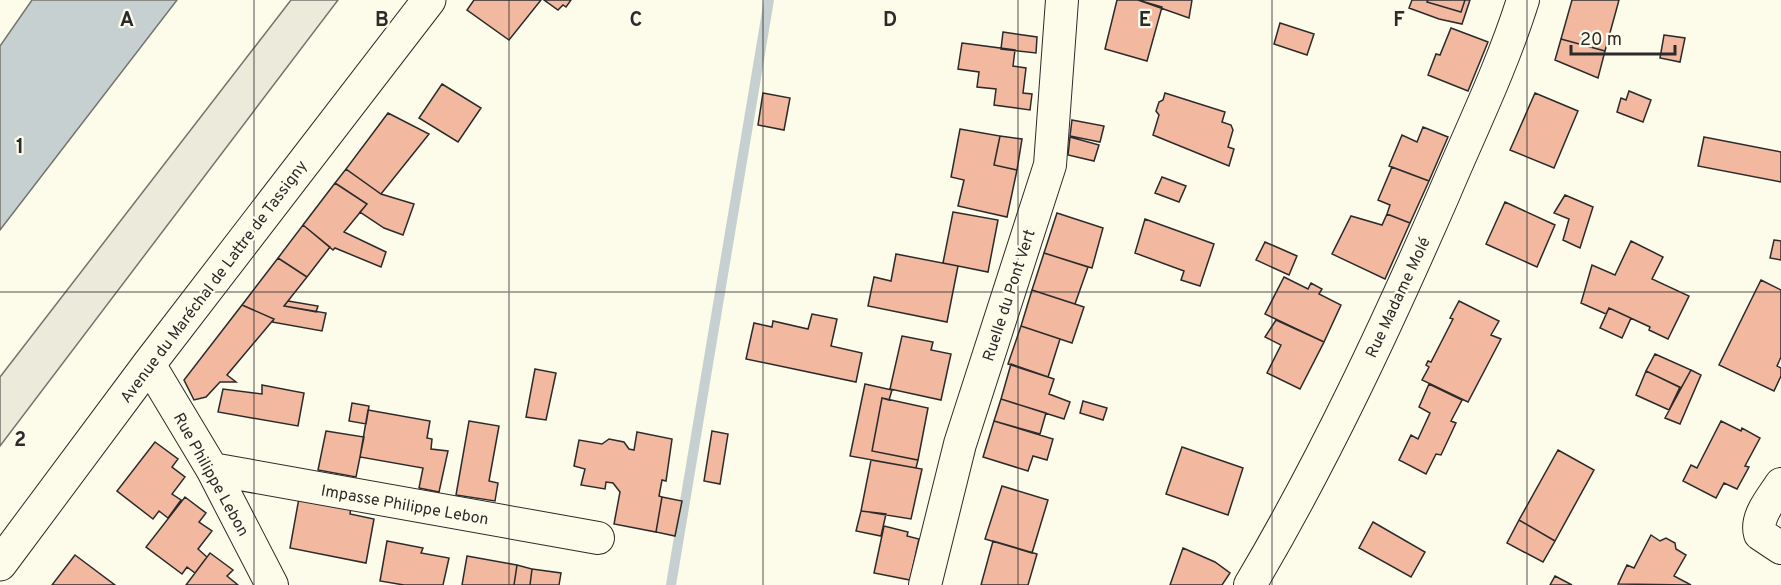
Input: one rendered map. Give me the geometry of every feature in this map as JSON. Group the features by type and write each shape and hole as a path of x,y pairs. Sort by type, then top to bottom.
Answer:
{"main road":[{"name":"Avenue du Maréchal de Lattre de Tassigny","path":"0,564 149,364 429,0"}],"street":[{"name":"Ruelle du Pont Vert","path":"926,585 960,444 1050,165 1062,0"},
{"name":"Rue Madame Molé","path":"1250,585 1315,469 1416,257 1500,64 1523,0"},
{"name":"Rue Philippe Lebon","path":"149,364 212,469 272,585"},
{"name":"Impasse Philippe Lebon","path":"212,469 598,538"},
{"path":"1781,484 1761,516 1758,526 1760,534 1781,548"}],"shaded area":[{"path":"32,0 177,0 0,230 0,46"},
{"path":"291,0 338,0 0,446 0,377"}],"building":[{"path":"474,0 541,0 509,40 467,10"},
{"path":"544,0 571,0 566,7 563,5 558,10"},
{"path":"1117,0 1138,0 1162,7 1147,61 1105,49"},
{"path":"1138,0 1192,0 1189,18"},
{"path":"1412,0 1428,0 1427,2 1461,12 1465,0 1470,0 1462,24 1439,19 1409,8"},
{"path":"1428,0 1465,0 1461,12 1427,2"},
{"path":"1572,0 1619,0 1605,51 1561,39"},
{"path":"1280,23 1314,34 1307,55 1274,44"},
{"path":"1451,28 1488,42 1468,91 1428,75 1436,54 1440,55"},
{"path":"1003,32 1037,37 1036,53 1001,49"},
{"path":"1664,35 1685,38 1680,62 1660,58"},
{"path":"1561,39 1605,51 1598,78 1555,60"},
{"path":"962,43 1015,50 1013,66 1026,68 1023,93 1032,94 1030,110 994,105 996,89 977,87 979,72 958,69"},
{"path":"442,84 481,108 458,142 419,118"},
{"path":"1629,91 1651,100 1643,122 1617,112 1621,98 1626,100"},
{"path":"763,93 790,98 784,130 758,125"},
{"path":"1165,93 1225,112 1222,122 1231,125 1233,130 1228,147 1234,149 1229,166 1153,135 1159,115 1156,111"},
{"path":"1535,93 1578,111 1554,168 1510,150"},
{"path":"388,113 429,134 381,194 346,169"},
{"path":"1072,120 1104,126 1100,142 1070,136"},
{"path":"1423,127 1448,137 1429,181 1389,166 1402,135 1417,142"},
{"path":"960,129 1000,136 994,165 1017,170 1007,217 958,206 964,180 951,177"},
{"path":"1000,136 1022,139 1017,170 994,165"},
{"path":"1070,137 1099,145 1094,161 1068,155"},
{"path":"1704,137 1781,152 1781,182 1698,166"},
{"path":"1392,167 1429,181 1410,223 1387,214 1390,205 1378,200"},
{"path":"346,169 381,194 414,204 403,235 384,228 360,212 367,204 335,183"},
{"path":"1162,177 1186,186 1179,202 1155,193"},
{"path":"335,183 367,204 344,232 386,252 381,267 335,248 333,250 303,225"},
{"path":"1565,195 1593,207 1580,248 1563,240 1569,219 1554,213"},
{"path":"1505,202 1555,225 1537,267 1486,244"},
{"path":"953,212 998,220 988,272 943,263"},
{"path":"1057,213 1103,228 1092,268 1044,253"},
{"path":"1387,214 1410,223 1385,279 1332,254 1351,216 1382,225"},
{"path":"1145,219 1214,244 1200,286 1181,280 1184,271 1135,253"},
{"path":"303,225 330,247 307,277 278,258"},
{"path":"1774,240 1781,241 1781,260 1770,258"},
{"path":"1631,241 1663,257 1652,279 1689,296 1668,339 1649,330 1650,327 1609,308 1606,314 1581,303 1592,265 1615,275"},
{"path":"1265,242 1297,256 1289,275 1256,260"},
{"path":"1044,253 1088,267 1075,304 1032,290"},
{"path":"896,254 958,266 947,322 868,306 874,277 891,281"},
{"path":"278,258 307,277 284,306 326,313 322,331 272,322 274,319 242,305"},
{"path":"1284,277 1308,289 1311,283 1322,289 1319,294 1341,305 1324,342 1265,314"},
{"path":"1761,280 1781,290 1781,357 1777,366 1781,368 1781,376 1774,391 1719,365"},
{"path":"1032,290 1084,307 1072,343 1021,326"},
{"path":"288,301 318,306 316,312 284,306"},
{"path":"1459,301 1499,321 1491,335 1501,339 1468,402 1422,380 1429,367 1426,365 1428,361 1431,362 1453,319 1450,318"},
{"path":"242,305 274,319 227,375 236,382 220,382 206,397 194,400 184,380"},
{"path":"1609,308 1631,318 1622,338 1600,328"},
{"path":"812,314 837,319 831,346 862,353 856,382 746,359 754,323 772,327 773,321 808,329"},
{"path":"1276,320 1324,342 1300,389 1267,373 1281,345 1265,337"},
{"path":"1021,326 1060,339 1048,377 1008,364"},
{"path":"902,336 933,342 931,350 951,354 941,400 890,389"},
{"path":"1655,354 1691,370 1681,388 1646,371"},
{"path":"1011,364 1054,379 1049,394 1070,402 1064,419 1001,399"},
{"path":"535,369 556,373 546,420 526,417"},
{"path":"1691,370 1701,375 1680,424 1665,418"},
{"path":"1646,371 1680,387 1669,410 1636,395"},
{"path":"865,384 892,390 889,400 882,398 872,451 918,460 916,468 850,456"},
{"path":"1429,384 1462,400 1451,421 1456,423 1441,455 1436,454 1426,474 1399,460 1411,435 1418,439 1430,413 1419,407"},
{"path":"262,385 304,393 298,426 218,412 223,389 262,394"},
{"path":"882,398 928,408 918,460 872,451"},
{"path":"1001,399 1046,413 1040,434 994,421"},
{"path":"1083,401 1107,408 1103,420 1080,413"},
{"path":"352,403 369,406 366,424 349,421"},
{"path":"368,410 430,421 427,438 432,439 431,449 448,451 439,492 419,488 423,468 360,457"},
{"path":"469,421 499,426 489,481 498,483 495,501 456,495"},
{"path":"994,421 1053,439 1047,460 1033,456 1028,471 983,457"},
{"path":"1721,421 1741,431 1742,428 1760,438 1745,466 1749,467 1737,489 1724,483 1716,498 1683,481 1691,465 1697,468"},
{"path":"326,431 364,437 356,477 318,470"},
{"path":"712,431 728,434 720,484 704,481"},
{"path":"637,432 672,439 666,481 662,480 659,496 662,497 656,532 614,524 620,492 613,483 606,482 605,489 581,485 585,469 574,466 579,440 602,444 609,439 624,442 629,449 634,450"},
{"path":"155,442 178,459 172,467 185,477 172,494 181,500 168,518 159,511 153,519 117,491"},
{"path":"1182,447 1243,468 1228,515 1166,494"},
{"path":"1558,450 1594,470 1555,541 1519,520"},
{"path":"871,460 922,469 911,519 861,511"},
{"path":"1002,486 1048,500 1032,553 985,539"},
{"path":"185,497 206,513 199,522 212,531 198,549 207,557 195,573 187,567 182,574 146,547"},
{"path":"662,497 682,501 675,536 656,532"},
{"path":"299,498 351,507 350,514 374,519 366,563 290,548"},
{"path":"861,511 886,514 881,536 856,531"},
{"path":"1519,520 1555,541 1543,562 1507,543"},
{"path":"1373,522 1425,552 1411,577 1359,548"},
{"path":"884,526 908,532 907,536 919,539 910,580 874,573"},
{"path":"1651,535 1660,541 1666,538 1675,543 1676,549 1686,555 1674,576 1691,585 1618,584 1627,565 1634,568"},
{"path":"387,541 423,548 421,553 449,558 443,585 404,585 380,581"},
{"path":"993,541 1037,554 1028,585 981,585"},
{"path":"1183,548 1215,562 1230,573 1222,585 1170,585"},
{"path":"210,553 233,570 227,576 238,585 186,585"},
{"path":"75,555 115,585 52,585"},
{"path":"467,556 517,565 514,585 462,585"},
{"path":"517,565 532,569 530,585 514,585"},
{"path":"532,569 561,573 559,585 530,585"},
{"path":"1555,576 1572,585 1550,585"}],"waterway":[{"path":"671,585 769,0"}]}
